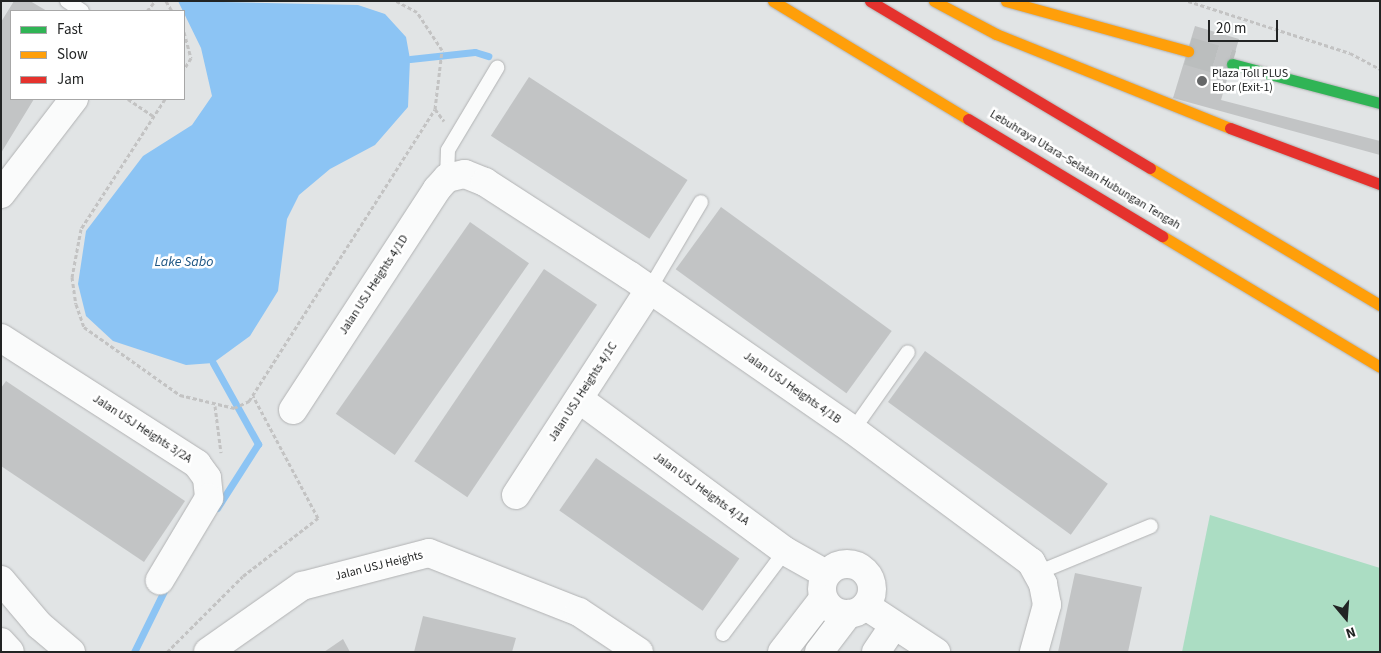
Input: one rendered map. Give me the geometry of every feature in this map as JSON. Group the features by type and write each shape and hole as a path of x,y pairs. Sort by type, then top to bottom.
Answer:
{"highway":[{"name":"Lebuhraya Utara–Selatan Hubungan Tengah","path":"773,1 1380,367"},
{"path":"870,1 1380,304"},
{"path":"934,1 996,34 1137,94 1380,184"},
{"path":"1006,1 1188,51"},
{"path":"1232,64 1380,103"}],"street":[{"path":"1,194 73,100"},
{"name":"Jalan USJ Heights 4/1B","path":"456,176 485,182 649,290 853,430 1012,548 1037,573 1047,605 1034,652"},
{"name":"Jalan USJ Heights 4/1D","path":"293,410 456,176"},
{"name":"Jalan USJ Heights 4/1C","path":"516,495 649,290"},
{"name":"Jalan USJ Heights 3/2A","path":"1,338 197,464 207,478"},
{"name":"Jalan USJ Heights 4/1A","path":"579,399 785,551 825,587"},
{"path":"160,580 209,498 207,478"},
{"name":"Jalan USJ Heights","path":"208,652 302,586 429,553 579,612 639,652"},
{"path":"782,652 839,565 863,569 872,583 857,610 819,652"},
{"path":"1,580 39,625 71,652"},
{"path":"825,587 833,611 857,610 894,625 936,652"},
{"path":"876,652 894,625"},
{"path":"1,642 10,652"}],"lane":[{"path":"67,1 80,10"},
{"path":"456,176 448,150 497,68"},
{"path":"649,290 701,202"},
{"path":"853,430 908,352"},
{"path":"1037,573 1151,526"},
{"path":"723,634 785,551"}],"path":[{"path":"164,100 81,229 72,277 76,304 84,327 180,395 214,406 234,408 249,401 436,109 443,61 442,50 417,12 396,1"},
{"path":"1188,1 1350,53 1380,69"},
{"path":"185,36 191,58 185,67"},
{"path":"129,100 153,116"},
{"path":"167,652 243,576 318,518 252,396"},
{"path":"207,478 222,453 214,406"}],"green space":[{"path":"1210,515 1380,568 1380,652 1182,652"}],"water":[{"name":"Lake Sabo","path":"178,1 358,5 385,14 406,37 410,59 408,107 375,145 330,169 299,195 287,219 278,291 250,336 213,363 186,365 113,341 86,316 78,284 86,231 143,156 192,125 212,96 201,48 185,15 185,10 182,10"}],"building":[{"path":"14,1 30,1 45,10 10,10 10,100 33,100 1,153 1,22"},
{"name":"Plaza Toll PLUS Ebor (Exit-1)","path":"1195,26 1239,39 1221,100 1380,141 1380,155 1173,98"},
{"path":"529,77 688,180 649,239 491,136"},
{"path":"721,207 892,331 846,393 676,269"},
{"path":"470,222 529,263 395,455 336,414"},
{"path":"544,269 597,305 467,497 414,461"},
{"path":"925,351 1108,484 1071,535 888,402"},
{"path":"6,381 185,501 144,562 1,466 1,388"},
{"path":"596,458 739,558 703,611 559,510"},
{"path":"1075,573 1142,587 1128,652 1058,652"},
{"path":"423,616 516,638 512,652 414,652"},
{"path":"343,639 350,652 324,652"}],"waterway":[{"path":"410,59 475,52 488,56"},
{"path":"213,363 258,444 217,508"},
{"path":"134,652 166,587"}],"tunnel":[{"path":"1188,51 1232,64"}],"traffic: fast":[{"path":"1232,64 1380,103"}],"traffic: slow":[{"path":"773,1 968,119"},
{"path":"934,1 996,34 1230,128"},
{"path":"1006,1 1188,51"},
{"path":"1150,168 1380,305"},
{"path":"1162,236 1380,367"}],"traffic: jam":[{"path":"870,1 1150,168"},
{"path":"968,119 1162,236"},
{"path":"1230,128 1380,184"}],"place":[{"name":"Plaza Toll PLUS Ebor (Exit-1)","path":"1202,81"}]}
